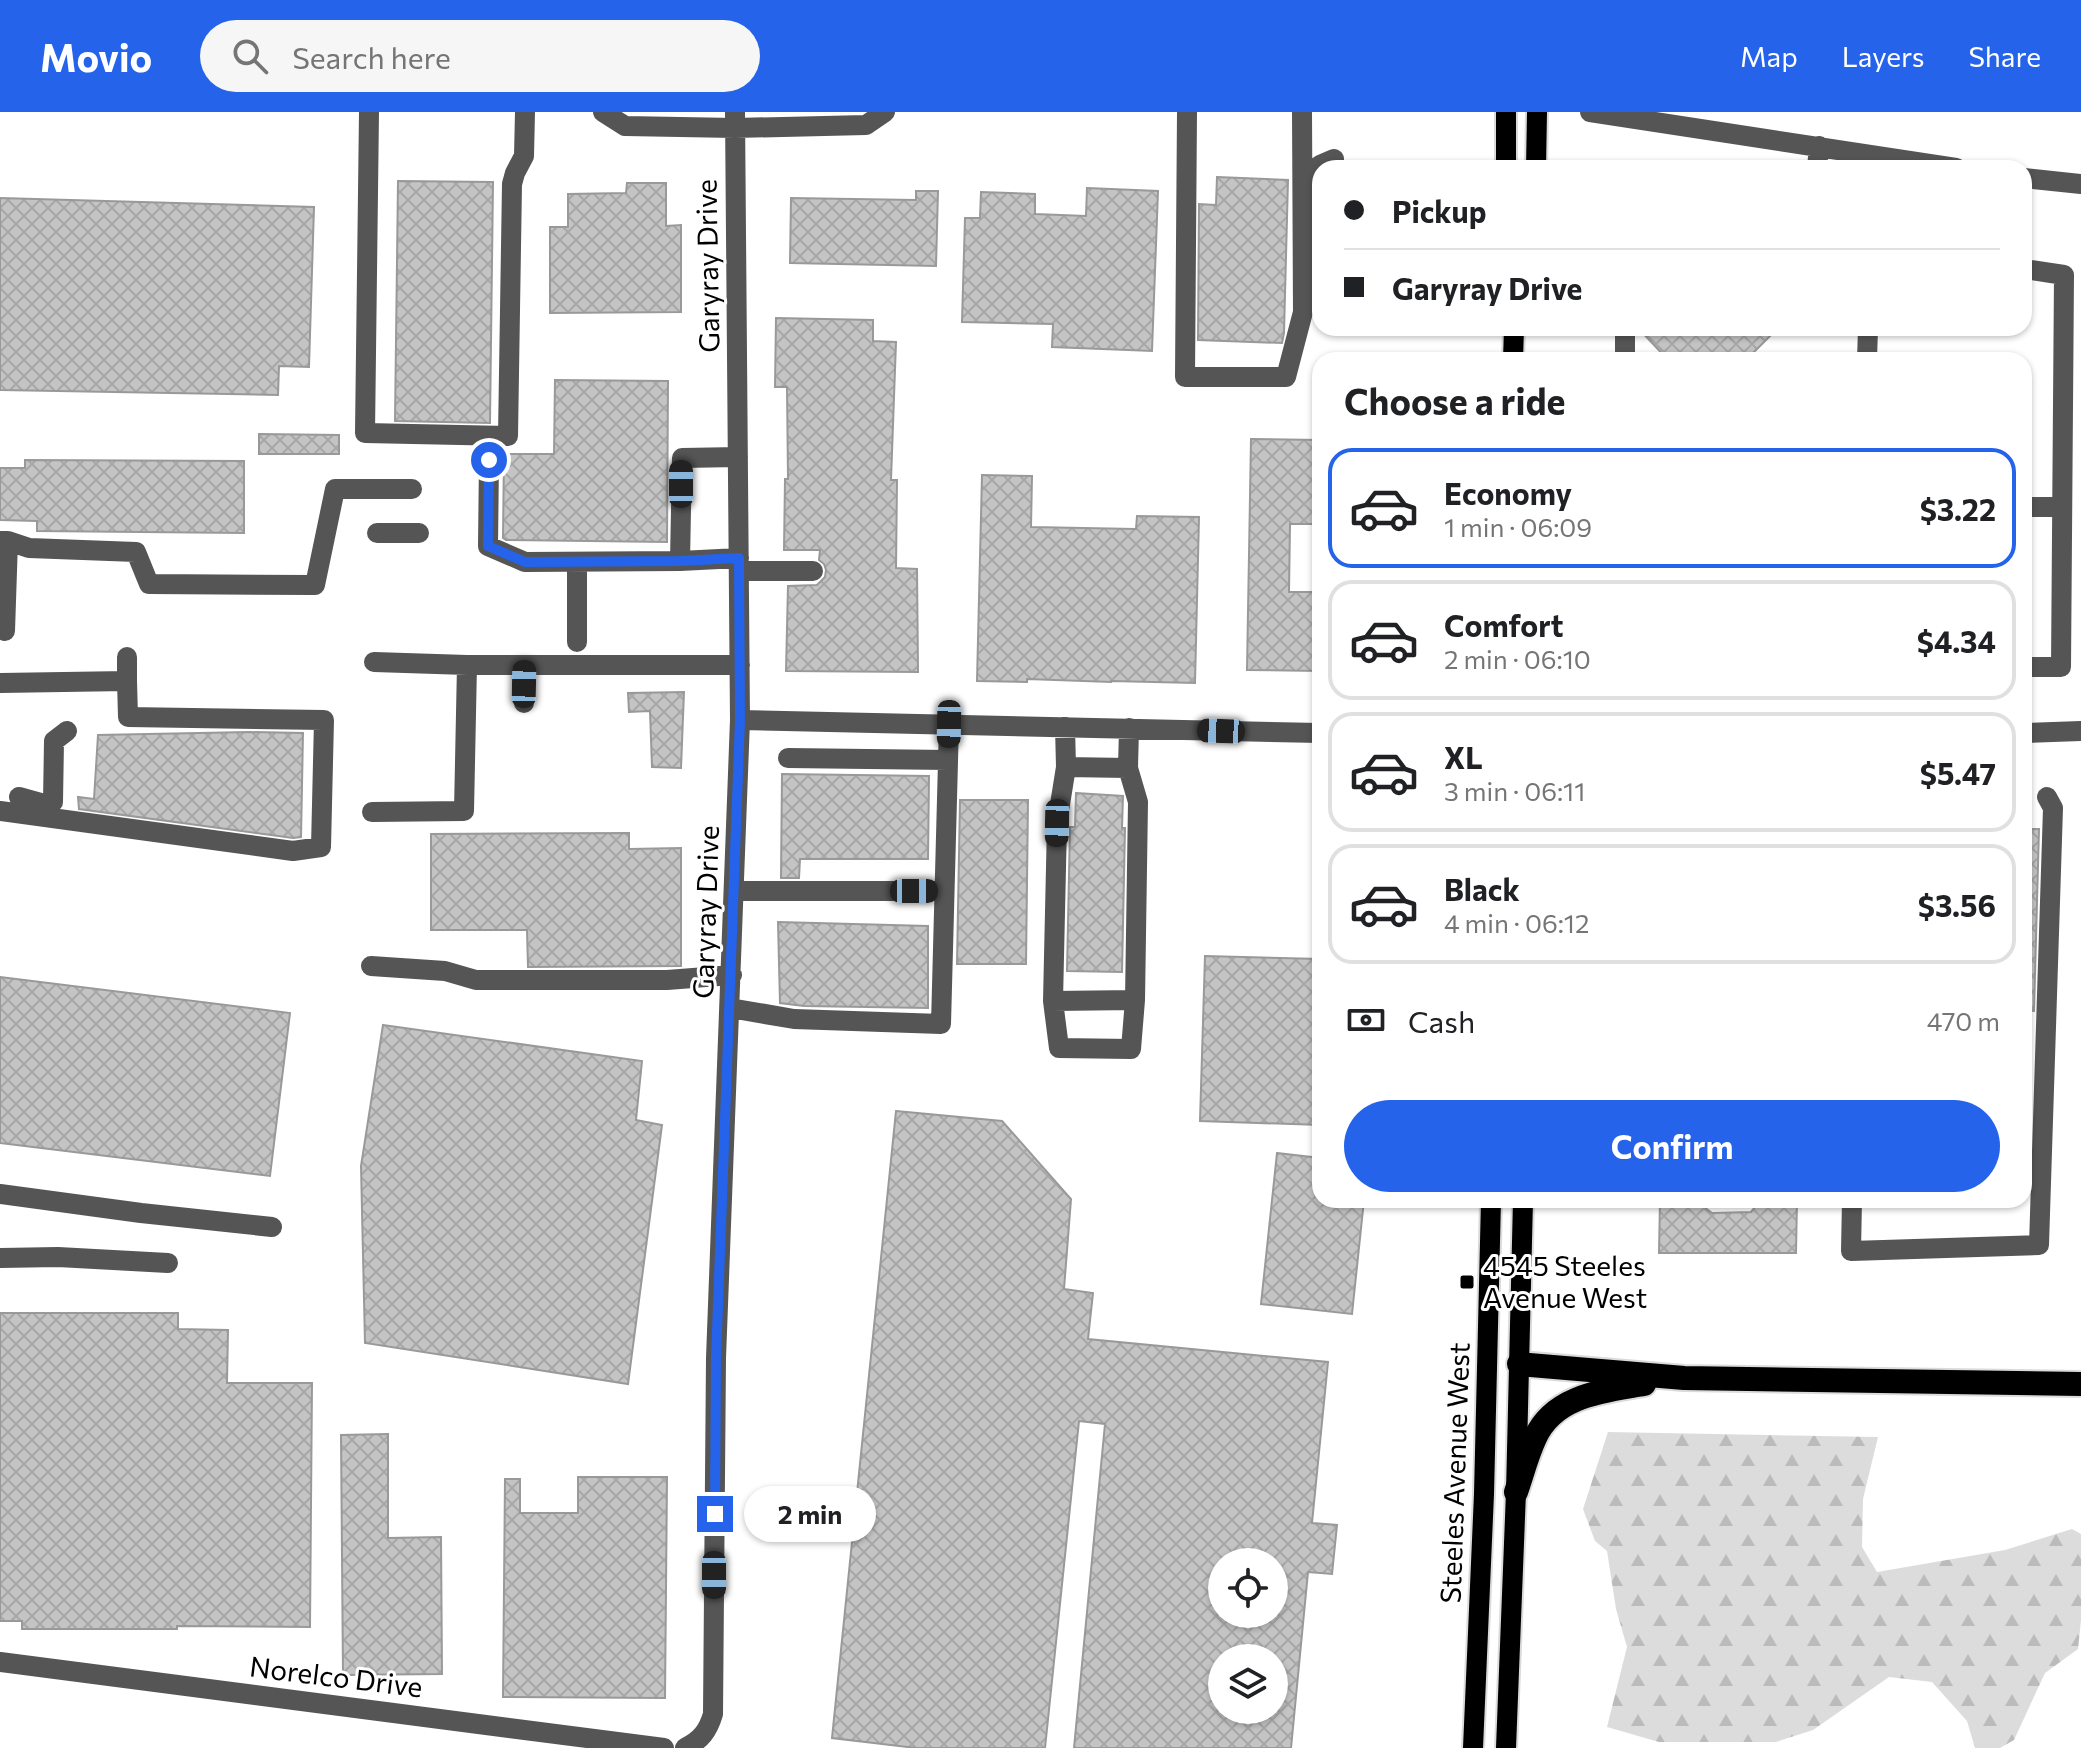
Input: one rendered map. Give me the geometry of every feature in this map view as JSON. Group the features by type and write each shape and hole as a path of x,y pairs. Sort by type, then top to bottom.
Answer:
{"highway":[{"path":"1519,1364 1684,1378 2081,1384"},
{"path":"1516,1492 1535,1436 1550,1415 1584,1396 1684,1378"}],"main road":[{"path":"1506,112 1506,160"},
{"path":"1536,160 1537,112"},
{"name":"Steeles Avenue West","path":"1473,1748 1484,1494 1491,1208"},
{"path":"1506,1748 1523,1208"},
{"path":"1488,1360 1519,1364"}],"street":[{"path":"369,112 365,433 508,436 512,184 525,152 525,112"},
{"path":"603,112 625,126 735,120 866,125 885,112"},
{"path":"1187,112 1185,377 1286,377 1303,312 1302,112"},
{"path":"1590,112 1906,160"},
{"name":"Garyray Drive","path":"685,1748 699,1741 709,1727 713,1714 716,1358 740,720 735,120"},
{"path":"1818,160 1819,146"},
{"path":"2032,179 2081,184"},
{"path":"2032,270 2064,275 2061,667 2032,667"},
{"path":"680,561 682,458 738,457"},
{"path":"489,460 488,546 525,562 680,561 813,571"},
{"path":"5,631 4,541 29,548 136,552 149,584 315,585 335,489 412,489"},
{"path":"2032,507 2062,507"},
{"path":"377,533 419,533"},
{"path":"577,562 577,642"},
{"path":"0,811 293,851 321,847 324,720 128,717 127,657"},
{"path":"374,662 740,665"},
{"path":"372,812 464,811 467,665"},
{"path":"524,665 524,703"},
{"path":"0,683 127,681"},
{"path":"740,720 1312,733"},
{"path":"730,1008 794,1019 941,1024 949,724"},
{"path":"1065,727 1066,767 1057,823 1053,1001 1059,1048 1131,1049 1135,1000 1138,802 1128,768 1129,728"},
{"path":"19,797 44,804 53,802 54,741 67,731"},
{"path":"2032,733 2081,731"},
{"path":"788,758 948,760"},
{"path":"1066,767 1128,768"},
{"path":"1852,1208 1851,1251 2039,1245 2053,808 2047,797"},
{"path":"735,891 944,891"},
{"path":"371,966 445,971 476,980 667,980 732,975"},
{"path":"1053,1001 1135,1000"},
{"path":"0,1194 272,1227"},
{"path":"0,1258 58,1257 168,1263"},
{"name":"Norelco Drive","path":"0,1662 664,1748"}],"green space":[{"path":"1608,1432 1878,1437 1863,1499 1862,1547 1877,1572 2005,1550 2072,1529 2081,1534 2078,1649 2045,1673 2014,1740 2000,1748 1975,1748 1967,1721 1932,1682 1889,1677 1813,1730 1776,1742 1659,1742 1607,1727 1627,1647 1616,1609 1607,1551 1595,1541 1583,1509"}],"building":[{"path":"1217,177 1288,180 1282,343 1198,340 1199,204 1216,205"},
{"path":"398,181 493,182 490,423 395,421"},
{"path":"627,183 666,183 666,226 681,225 681,312 550,313 550,227 568,227 568,194 626,193"},
{"path":"1087,188 1158,191 1152,351 1052,347 1053,324 962,322 965,218 980,218 981,192 1035,194 1035,214 1086,216"},
{"path":"916,191 938,191 936,266 790,263 791,198 916,200"},
{"path":"0,198 314,207 309,367 279,366 278,395 0,390"},
{"path":"776,318 873,320 873,341 896,342 891,480 897,480 896,568 917,569 918,672 786,671 788,586 817,585 825,577 826,570 819,560 820,550 784,550 785,479 788,479 787,387 775,387"},
{"path":"1646,336 1770,336 1754,352 1660,352"},
{"path":"555,380 668,381 667,542 503,538 504,454 554,454"},
{"path":"259,434 339,435 339,454 259,454"},
{"path":"1251,439 1312,440 1312,524 1290,524 1289,592 1312,592 1312,671 1247,670"},
{"path":"25,460 244,461 244,533 37,531 37,521 0,520 0,468 25,468"},
{"path":"982,475 1032,476 1031,527 1136,529 1137,516 1199,517 1195,683 1027,679 1027,682 977,681"},
{"path":"684,692 681,768 652,767 650,711 629,712 628,693"},
{"path":"303,733 301,837 79,809 78,797 94,799 98,735"},
{"path":"782,774 929,776 928,859 800,859 799,878 781,878"},
{"path":"1076,793 1123,796 1122,972 1067,971 1070,827 1075,827"},
{"path":"960,800 1028,800 1026,964 957,964"},
{"path":"2032,829 2039,829 2034,1011"},
{"path":"629,833 629,849 681,848 681,966 528,967 527,930 431,930 431,834"},
{"path":"778,922 928,926 928,1008 780,1003"},
{"path":"1205,956 1312,959 1312,1125 1200,1121"},
{"path":"0,977 290,1013 270,1176 0,1143"},
{"path":"383,1025 642,1061 636,1120 662,1125 628,1384 365,1343 361,1166"},
{"path":"896,1111 1002,1121 1071,1199 1064,1289 1093,1293 1088,1339 1328,1362 1312,1523 1337,1525 1332,1574 1308,1572 1291,1748 1074,1748 1105,1424 1079,1421 1045,1748 916,1748 832,1738"},
{"path":"1277,1153 1312,1157 1312,1208 1363,1208 1352,1314 1261,1304"},
{"path":"1660,1208 1705,1208 1712,1213 1751,1212 1754,1208 1797,1208 1796,1253 1659,1253"},
{"path":"0,1313 178,1313 178,1329 228,1330 227,1383 312,1383 310,1627 22,1629 22,1621 0,1621"},
{"path":"388,1434 388,1538 441,1537 442,1674 343,1675 341,1435"},
{"path":"578,1477 667,1477 665,1698 503,1697 505,1479 520,1479 520,1513 578,1513"}],"place":[{"name":"4545 Steeles Avenue West","path":"1467,1282"}],"route":[{"path":"489,460 488,546 525,562 739,558 740,720 716,1358 715,1514"}]}
